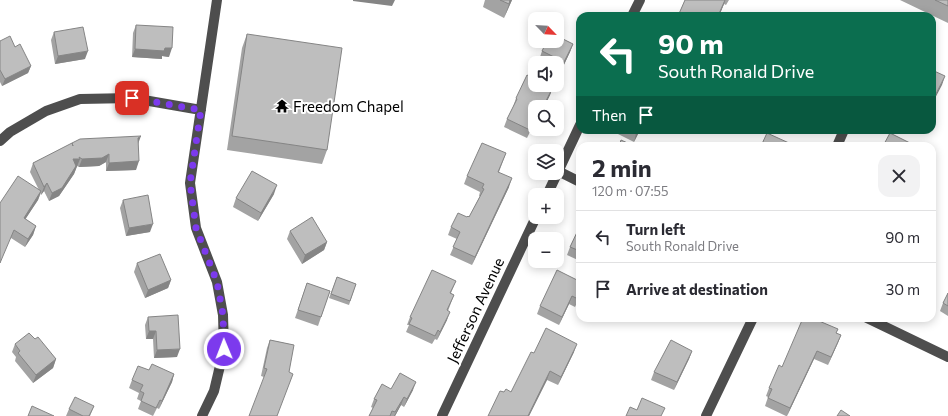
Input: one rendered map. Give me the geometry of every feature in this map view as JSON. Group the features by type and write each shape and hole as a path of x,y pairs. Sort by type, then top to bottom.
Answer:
{"street":[{"path":"202,416 214,391 224,349 223,315 217,282 196,228 190,183 218,0"},
{"path":"634,12 640,0"},
{"path":"0,141 10,132 46,111 80,99 132,98 201,110"},
{"path":"564,158 576,133"},
{"path":"564,174 576,180"},
{"name":"Jefferson Avenue","path":"442,416 533,224"},
{"path":"706,416 751,322"},
{"path":"876,322 948,356"}],"building":[{"path":"500,0 510,0 509,4"},
{"path":"685,0 725,0 720,12 680,12"},
{"path":"935,0 948,0 948,6"},
{"path":"136,25 173,27 172,48 165,48 164,51 135,49"},
{"path":"83,27 88,51 58,56 54,32"},
{"name":"Freedom Chapel","path":"247,34 342,48 327,150 232,136"},
{"path":"10,36 15,47 20,44 31,66 5,79 0,70 0,41"},
{"path":"564,40 573,44 564,62 564,56 552,56 542,51 544,48 564,48"},
{"path":"936,72 945,76 936,94"},
{"path":"527,75 528,92 550,92 546,100 528,100 528,129 507,119 517,99 516,98"},
{"path":"767,134 769,134 787,142 763,142"},
{"path":"889,134 892,134 908,142 885,142"},
{"path":"141,136 138,138 139,161 109,163 109,154 102,158 82,159 79,157 80,159 73,159 76,166 62,188 52,193 47,183 44,187 33,163 80,139"},
{"path":"482,143 506,153 498,172 512,178 475,257 453,247 460,232 451,227 458,213 469,217 484,189 482,188 484,184 467,176"},
{"path":"252,171 277,185 261,213 236,198"},
{"path":"18,176 41,191 24,218 36,226 28,239 14,230 0,263 0,203"},
{"path":"148,195 153,224 129,228 123,200"},
{"path":"312,217 327,242 305,255 290,231"},
{"path":"576,234 576,249 570,247"},
{"path":"160,254 171,280 148,290 137,263"},
{"path":"432,270 456,281 450,293 454,295 447,310 450,312 440,332 438,330 435,336 409,324 412,318 410,317"},
{"path":"557,270 576,280 576,298 572,296 562,317 540,306"},
{"path":"337,277 356,284 350,301 331,294"},
{"path":"307,283 330,291 321,317 298,310"},
{"path":"948,293 948,306 943,303"},
{"path":"178,315 180,349 157,350 156,331 149,331 148,317"},
{"path":"801,322 821,322 838,329 836,333 841,335 831,357 817,351 790,408 768,398 772,389 769,388 779,365 782,367"},
{"path":"546,328 577,344 561,377 550,371 528,416 488,416 500,391 504,392 506,389 511,392 531,352 534,353"},
{"path":"29,333 35,339 38,337 56,359 36,375 18,353 20,351 15,344"},
{"path":"270,340 294,345 289,372 293,374 277,416 249,416 267,369 264,368"},
{"path":"671,340 692,351 677,382 654,372"},
{"path":"152,364 174,374 162,401 160,400 156,408 141,401 144,393 140,391 143,385 132,380 138,366 149,370"},
{"path":"400,373 416,382 407,399 404,397 395,412 392,411 390,416 369,416 377,400 374,399 382,384 391,389"},
{"path":"75,397 94,406 89,416 83,416 69,409"},
{"path":"642,398 665,408 661,416 626,416 630,407 637,410"},
{"path":"32,406 54,416 28,416"},
{"path":"841,410 850,416 837,416"}],"place":[{"name":"Freedom Chapel","path":"282,106"}],"route":[{"path":"132,98 201,110 190,183 196,228 217,282 223,315 224,349"}]}
